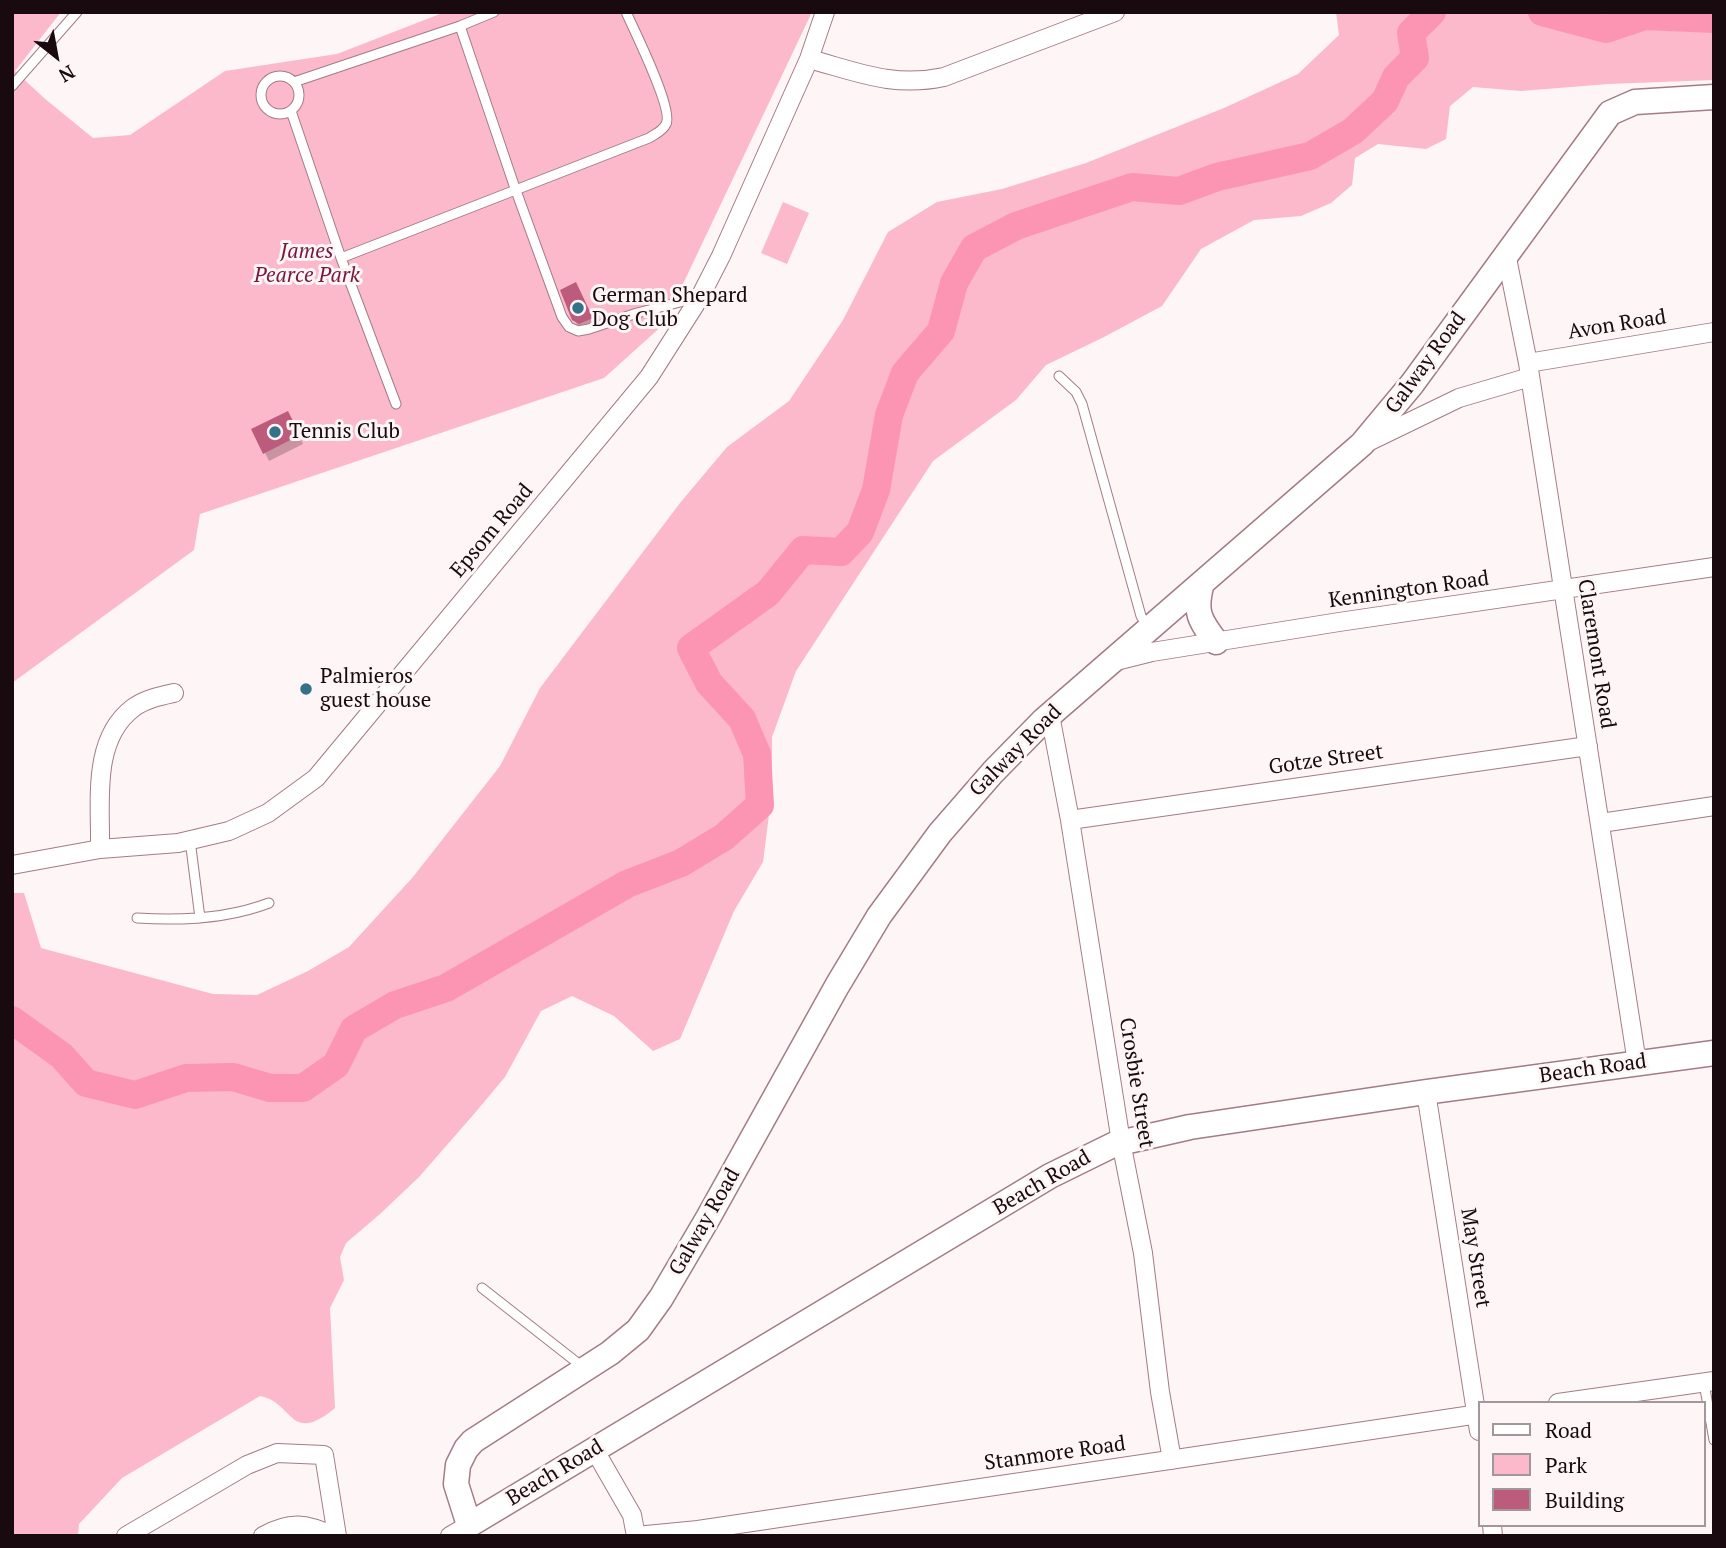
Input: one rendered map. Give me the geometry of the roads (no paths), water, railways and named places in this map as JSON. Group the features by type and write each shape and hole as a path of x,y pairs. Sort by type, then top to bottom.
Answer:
{"street":[{"name":"Epsom Road","path":"12,865 100,849 190,840 229,831 247,825 285,803 316,778 649,377 700,297 760,172 809,59 825,12"},
{"path":"809,59 891,81 931,80 1115,12"},
{"name":"Galway Road","path":"459,1530 456,1485 458,1465 466,1449 473,1441 585,1369 638,1330 661,1298 837,986 894,893 966,802 1050,715 1362,444 1405,393 1610,113 1634,102 1714,97"},
{"name":"Claremont Road","path":"1507,253 1529,370 1637,1063"},
{"name":"Avon Road","path":"1362,444 1459,398 1529,370 1714,332"},
{"name":"Kennington Road","path":"1112,662 1152,652 1339,622 1714,568"},
{"path":"1202,583 1197,611 1216,642"},
{"path":"100,849 102,765 112,735 131,709 174,692"},
{"name":"Crosbie Street","path":"1050,715 1070,820 1121,1142 1143,1253 1160,1392 1172,1460"},
{"name":"Gotze Street","path":"1070,820 1588,746"},
{"path":"1601,823 1714,806"},
{"name":"Beach Road","path":"459,1530 1051,1176 1121,1142 1190,1127 1714,1053"},
{"name":"May Street","path":"1426,1092 1478,1420"},
{"path":"1572,1401 1709,1382"},
{"name":"Stanmore Road","path":"636,1536 698,1530 1172,1460 1478,1420"},
{"path":"594,1449 632,1515 636,1536"},
{"path":"126,1536 247,1465 277,1453 324,1455 335,1536"},
{"path":"263,1536 275,1529 311,1525 335,1536"}],"lane":[{"path":"12,86 77,12"},
{"path":"294,82 494,12"},
{"path":"341,258 649,138 666,126 668,119 664,99 626,12"},
{"path":"460,26 515,188 562,317 569,327 578,331 589,329 700,297"},
{"path":"277,76 294,82 299,97 291,111 273,113 264,106 261,93 266,82 277,76"},
{"path":"291,111 341,258 396,404"},
{"path":"1059,376 1076,392 1082,404 1141,616 1149,629"},
{"path":"190,840 201,918"},
{"path":"137,918 201,918 249,911 269,903"},
{"path":"482,1288 585,1369"},
{"path":"1709,1382 1714,1440"}],"waterway":[{"path":"12,1020 62,1056 86,1083 135,1095 186,1078 233,1077 270,1088 303,1088 336,1065 354,1029 395,1005 446,988 627,884 681,863 724,837 760,805 757,754 742,719 709,683 691,648 768,593 803,550 841,552 860,532 876,490 889,415 905,373 941,331 954,283 974,248 1016,226 1132,187 1179,191 1217,177 1310,156 1353,131 1385,101 1396,77 1415,58 1411,33 1432,12"},
{"path":"1542,12 1606,29 1645,16 1714,19"}],"place":[{"name":"German Shepard Dog Club","path":"578,308"},
{"name":"Tennis Club","path":"275,432"},
{"name":"Palmieros guest house","path":"306,689"}],"park label":[{"name":"James Pearce Park","path":"307,264"}]}
